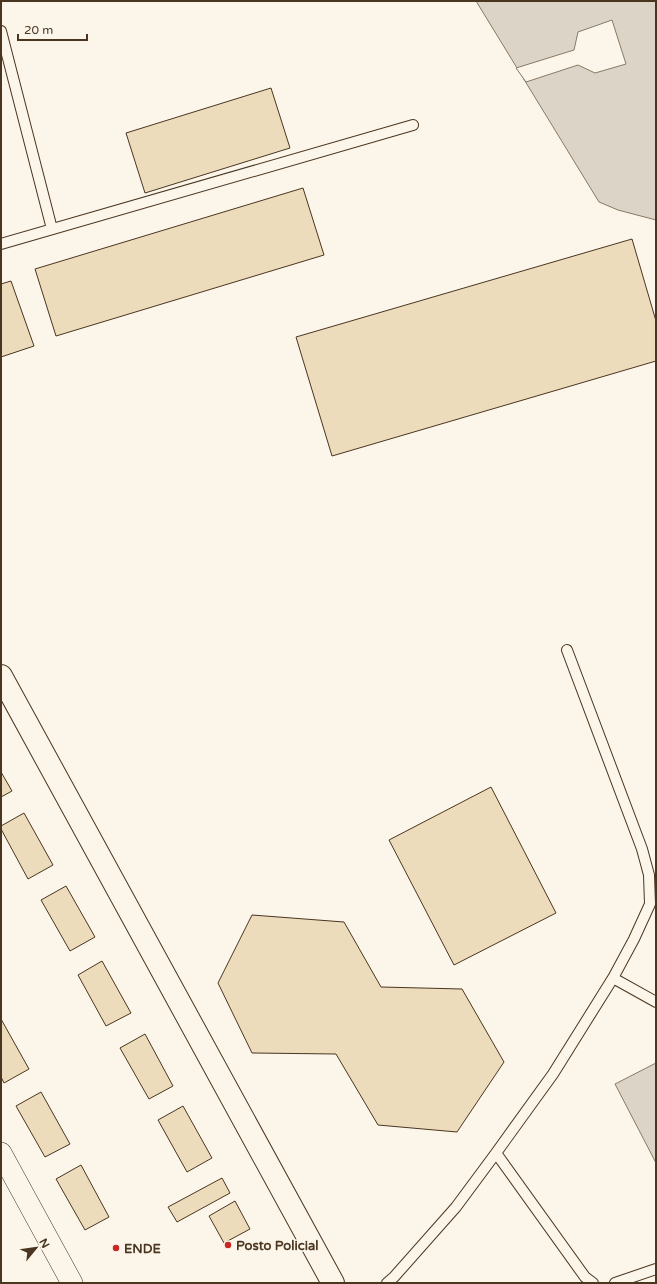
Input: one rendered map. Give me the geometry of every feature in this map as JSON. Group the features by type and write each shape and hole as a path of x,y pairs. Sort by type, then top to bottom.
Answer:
{"street":[{"path":"1,676 333,1283"},
{"path":"1,1153 72,1283"}],"lane":[{"path":"1,31 52,230"},
{"path":"1,244 413,125"},
{"path":"387,1283 456,1207 553,1074 613,978 634,939 650,904 649,875 640,842 567,650"},
{"path":"613,978 656,1002"},
{"path":"496,1153 585,1277 593,1283"},
{"path":"616,1283 656,1270"}],"shaded area":[{"path":"476,1 656,1 656,220 618,210 599,202"},
{"path":"656,1063 656,1163 615,1084"}],"pier":[{"path":"612,20 626,64 595,73 578,65 526,82 516,68 574,50 578,32"}],"building":[{"path":"271,88 290,148 145,193 126,133"},
{"path":"303,188 324,255 56,336 35,269"},
{"path":"632,239 656,321 656,361 332,456 296,337"},
{"path":"11,281 34,346 1,357 1,284"},
{"path":"1,772 12,791 1,797"},
{"path":"491,787 556,913 454,965 389,840"},
{"path":"24,813 53,865 28,879 1,829 1,826"},
{"path":"66,886 95,937 70,951 41,900"},
{"path":"252,915 344,922 381,987 462,989 504,1062 457,1132 378,1125 336,1054 252,1053 218,983"},
{"path":"102,961 131,1013 106,1026 78,975"},
{"path":"1,1019 29,1069 4,1083 1,1077"},
{"path":"145,1034 173,1086 149,1099 120,1048"},
{"path":"41,1092 70,1144 45,1157 16,1106"},
{"path":"183,1106 212,1158 187,1172 158,1120"},
{"path":"81,1165 109,1217 85,1230 56,1179"},
{"path":"222,1178 230,1193 177,1222 168,1207"},
{"path":"235,1201 250,1229 224,1243 209,1216"}],"place":[{"name":"Posto Policial","path":"228,1245"},
{"name":"ENDE","path":"116,1248"}]}
